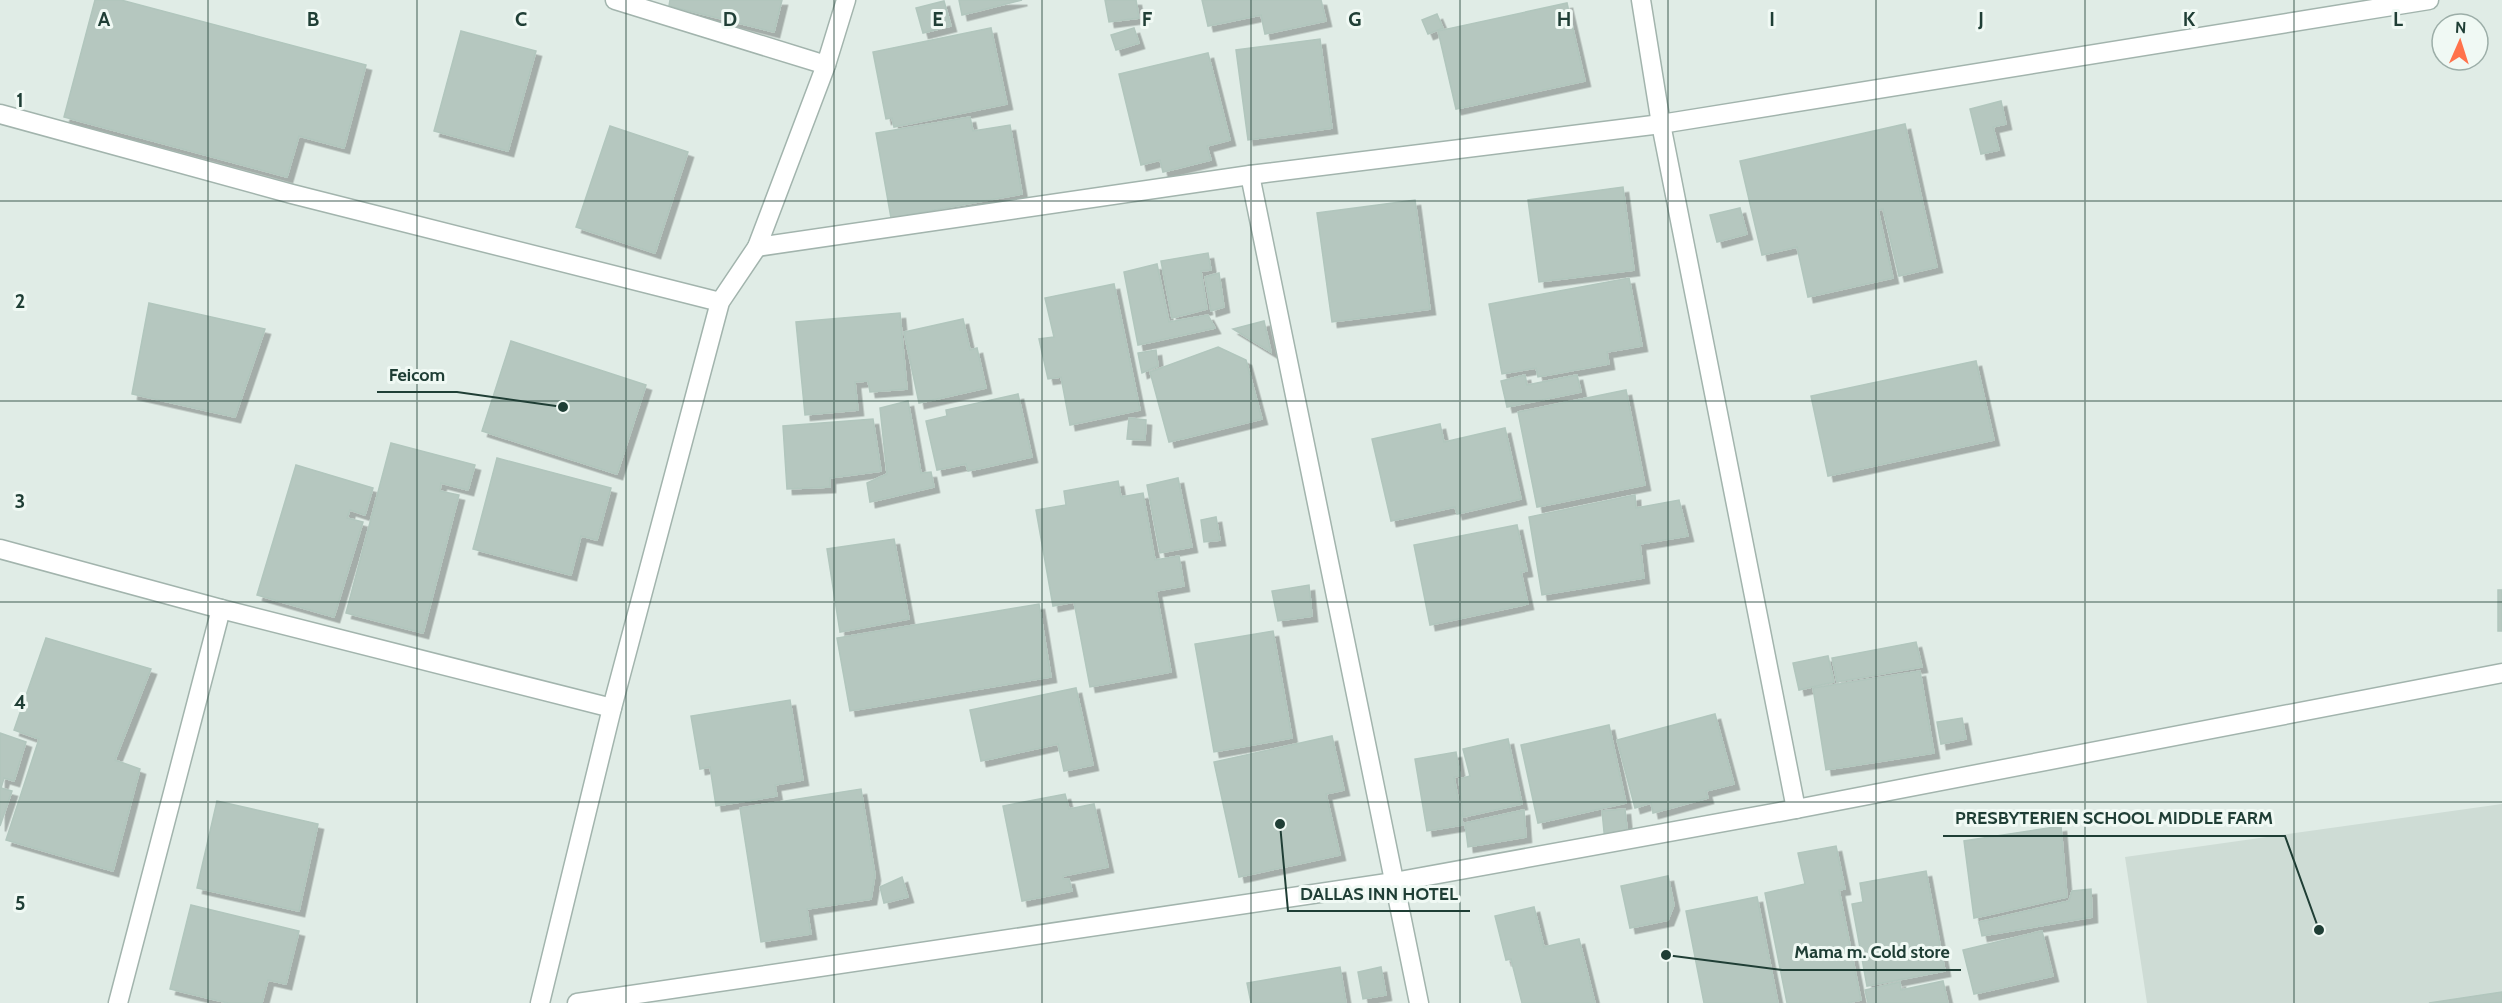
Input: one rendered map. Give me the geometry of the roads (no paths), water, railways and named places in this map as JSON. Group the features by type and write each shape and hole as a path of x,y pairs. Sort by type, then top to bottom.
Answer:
{"street":[{"path":"615,0 826,65"},
{"path":"540,1003 612,708 720,302 757,247 826,65 846,0"},
{"path":"1641,0 1661,124 1796,809"},
{"path":"757,247 1250,175 1661,124 2429,0"},
{"path":"0,114 292,194 720,302"},
{"path":"1250,175 1419,1003"},
{"path":"0,549 221,609 612,708"},
{"path":"118,1003 221,609"},
{"path":"577,1003 1394,882 1796,809 2502,673"}],"place":[{"name":"Feicom","path":"563,407"},
{"name":"DALLAS INN HOTEL","path":"1280,824"},
{"name":"PRESBYTERIEN SCHOOL MIDDLE FARM","path":"2319,930"},
{"name":"Mama m. Cold store","path":"1666,955"}]}
